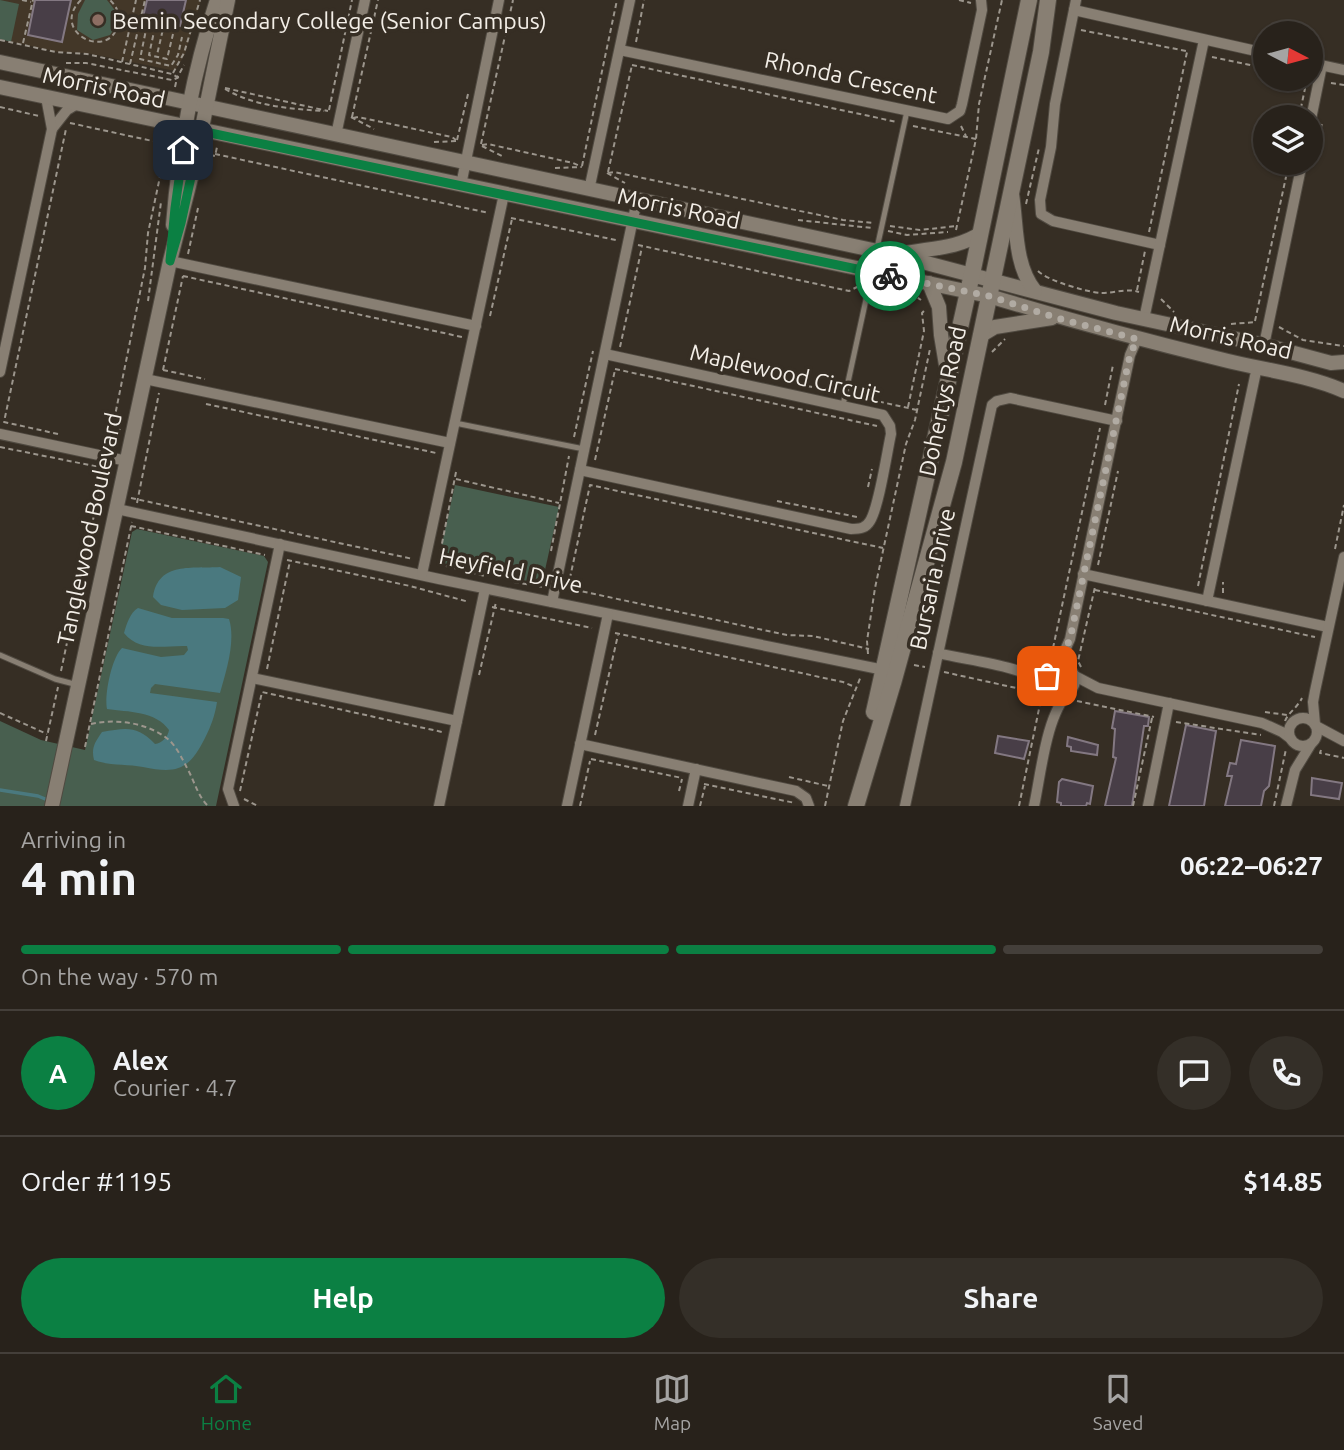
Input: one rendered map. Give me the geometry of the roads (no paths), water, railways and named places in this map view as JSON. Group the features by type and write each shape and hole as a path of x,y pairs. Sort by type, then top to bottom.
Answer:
{"main road":[{"name":"Dohertys Road","path":"896,669 948,379 1029,0"},
{"name":"Dohertys Road","path":"854,806 954,463 1041,52 1048,0"}],"street":[{"name":"Tanglewood Boulevard","path":"170,261 190,104 207,29 217,0"},
{"name":"Tanglewood Boulevard","path":"52,806 79,685 115,499 127,461 170,261 181,223 228,0"},
{"path":"336,135 365,0"},
{"path":"460,185 499,0"},
{"path":"589,190 630,0"},
{"name":"Rhonda Crescent","path":"620,50 948,118 960,111 982,10 977,2"},
{"path":"1160,245 1054,221 1041,214 1040,200 1051,147 1055,104 1078,8 1253,50"},
{"path":"1034,806 1055,706 1047,676 1061,659 1070,639 1130,355 1144,319 1204,40"},
{"name":"Morris Road","path":"0,62 896,255 1144,319 1264,345 1331,363 1344,362"},
{"path":"1323,66 1344,70"},
{"name":"Morris Road","path":"0,87 633,221 870,279 929,283 989,296 1057,318 1314,380 1344,391"},
{"path":"0,372 51,124 46,97"},
{"path":"51,124 78,104"},
{"path":"1264,345 1299,175"},
{"path":"1012,189 1020,264 1027,281 1035,291"},
{"path":"422,574 503,194"},
{"path":"552,602 637,200"},
{"path":"896,255 958,245 981,233"},
{"path":"170,261 475,326"},
{"path":"929,283 939,307 948,379"},
{"path":"980,337 995,327 1057,318"},
{"name":"Maplewood Circuit","path":"580,470 859,529 866,526 873,514 888,447 890,426 883,415 844,400 605,354"},
{"path":"1208,596 1257,367"},
{"path":"145,379 450,443"},
{"name":"Bursaria Drive","path":"905,806 992,405 1003,398 1010,398 1117,421"},
{"path":"0,435 127,461"},
{"name":"Heyfield Drive","path":"115,499 134,513 485,589 865,666 896,669"},
{"path":"234,806 228,789 280,544"},
{"path":"1294,771 1316,743 1313,702 1344,557"},
{"path":"1083,574 1208,596 1328,627"},
{"path":"439,806 485,589"},
{"path":"567,806 608,614"},
{"path":"1055,706 1075,681 1070,639"},
{"path":"938,653 1019,671 1033,676 1056,694 1098,688 1262,723 1282,732 1288,740 1299,746 1343,741"},
{"path":"1019,671 1065,667 1098,688"},
{"path":"252,678 457,721"},
{"path":"1286,806 1294,771 1288,740 1292,719 1304,711 1315,691"},
{"path":"1148,806 1169,703"},
{"path":"1262,723 1304,718 1343,741"},
{"path":"580,744 796,791 805,803"},
{"path":"688,806 696,769"}],"lane":[{"path":"876,251 907,111"},
{"path":"844,400 870,279"},
{"path":"455,423 584,449"},
{"path":"0,655 59,680 79,685"}],"water":[{"path":"220,567 241,577 238,600 225,608 182,610 161,605 153,597 156,585 169,572 188,568"},
{"path":"138,608 172,618 229,619 231,628 231,647 220,693 155,684 151,688 150,693 217,702 211,725 199,749 187,763 173,769 94,760 94,745 102,732 131,729 155,744 166,737 169,730 157,719 149,716 107,709 110,677 115,659 122,648 161,657 184,655 188,650 187,646 145,646 130,639 124,633 131,615"}],"waterway":[{"path":"0,790 38,796 50,801"}],"place":[{"name":"Bemin Secondary College (Senior Campus)","path":"98,20"}]}
